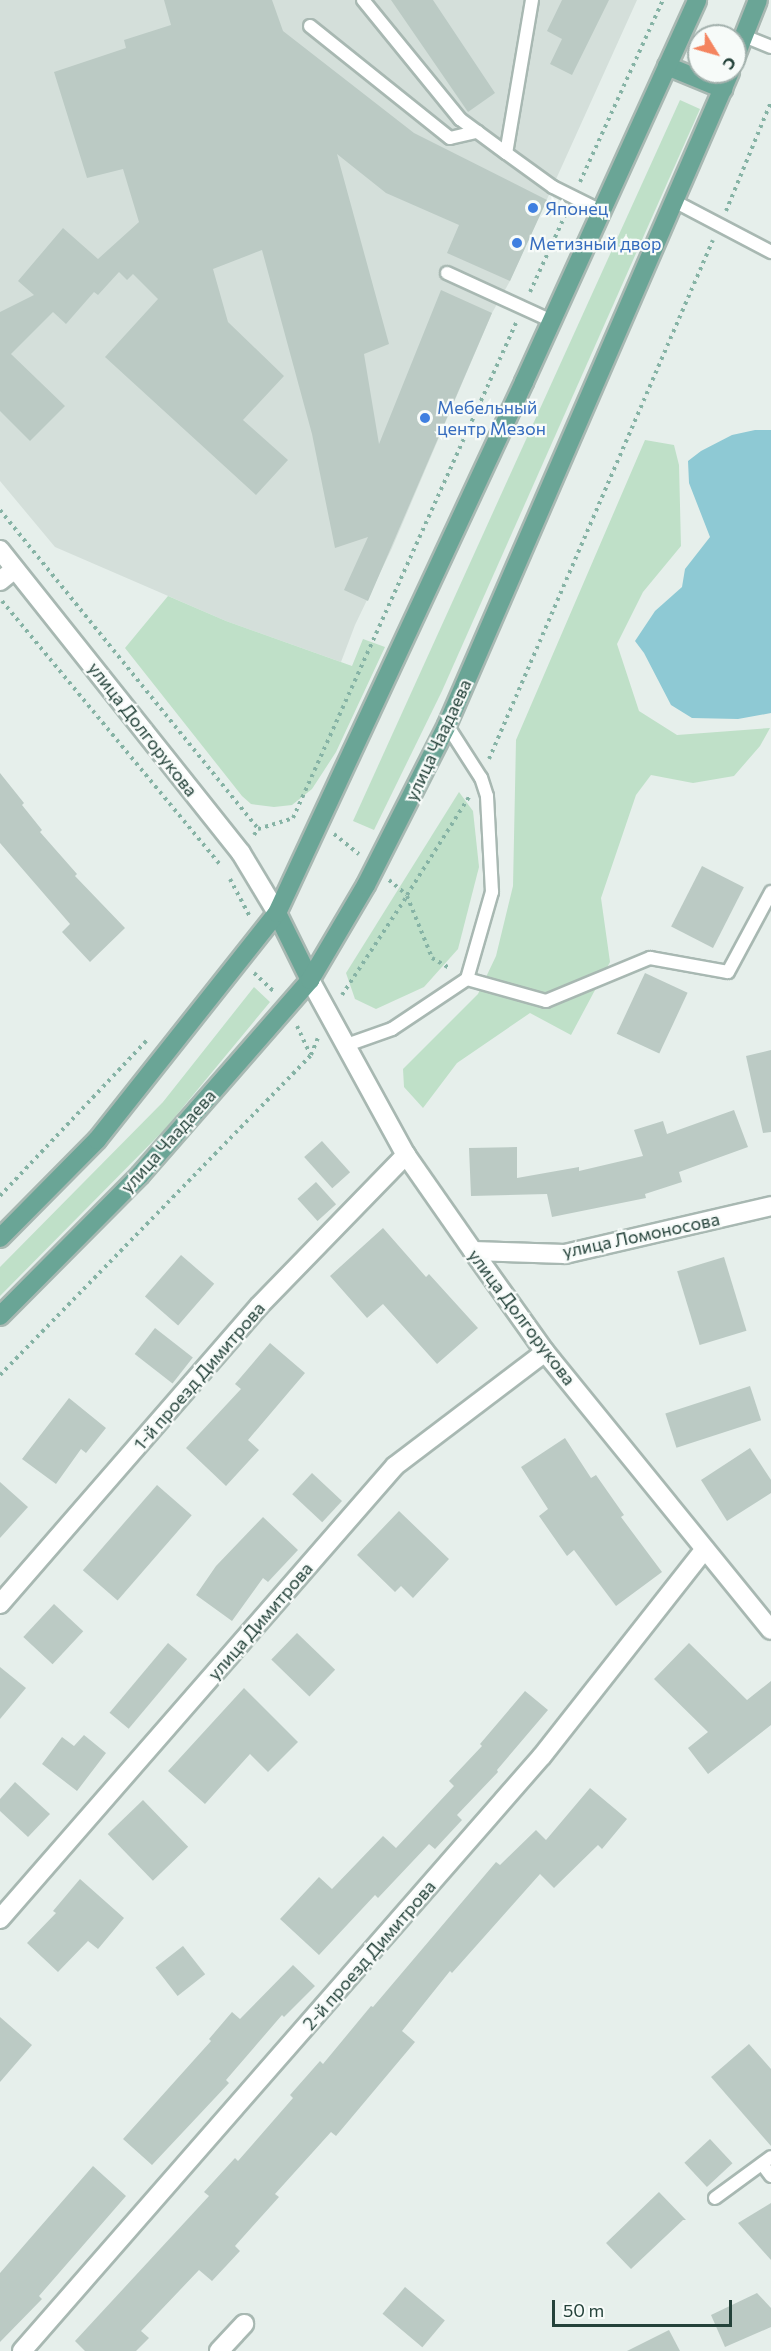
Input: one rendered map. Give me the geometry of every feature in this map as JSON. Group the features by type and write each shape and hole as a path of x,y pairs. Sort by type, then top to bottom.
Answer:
{"main road":[{"path":"0,1238 97,1140 277,913 321,823 552,321 697,0"},
{"path":"747,28 758,0"},
{"path":"667,66 687,71"},
{"name":"улица Чаадаева","path":"0,1316 140,1175 310,980 375,867 447,725 724,84"},
{"path":"277,913 310,980"}],"street":[{"name":"улица Долгорукова","path":"0,550 240,852 277,913"},
{"path":"0,581 15,568"},
{"name":"улица Долгорукова","path":"310,980 344,1046 406,1155 473,1251 546,1352 771,1630"},
{"name":"1-й проезд Димитрова","path":"0,1604 259,1306 406,1155"},
{"name":"улица Ломоносова","path":"473,1251 565,1254 771,1206"},
{"name":"улица Димитрова","path":"0,1919 395,1466 546,1352"},
{"name":"2-й проезд Димитрова","path":"22,2351 542,1756 705,1549"},
{"path":"219,2351 244,2324"}],"lane":[{"path":"363,0 460,119 553,187 601,211"},
{"path":"506,153 532,0"},
{"path":"310,26 450,138 477,132"},
{"path":"747,37 771,47"},
{"path":"674,201 771,252"},
{"path":"447,273 552,321"},
{"path":"344,1046 392,1029 467,978 492,892 487,796 481,778 447,725"},
{"path":"467,978 546,1001 650,958 728,972 771,892"},
{"path":"715,2198 767,2160 771,2176"}],"path":[{"path":"293,818 663,0"},
{"path":"0,1375 311,1055 328,1016 481,778 720,226 771,102"},
{"path":"0,510 258,830 293,818 321,823 407,896 432,958 467,978"},
{"path":"0,598 225,870 250,919"},
{"path":"0,1196 150,1036"}],"shaded area":[{"path":"0,0 637,0 510,281 492,313 392,548 355,625 341,662 226,621 55,547 0,481"}],"green space":[{"path":"680,100 700,109 442,691 374,830 353,821"},
{"path":"645,440 674,445 679,465 681,546 643,592 617,644 639,711 677,735 770,728 760,746 734,776 693,783 651,775 636,795 601,898 610,962 571,1035 530,1013 457,1063 423,1108 404,1087 403,1069 478,994 496,956 513,886 516,740"},
{"path":"168,596 226,621 352,666 363,639 385,647 336,752 312,789 292,805 274,807 251,804 242,796 125,648"},
{"path":"459,792 473,811 479,867 458,949 424,987 376,1009 355,999 346,973"},
{"path":"254,987 270,1002 165,1129 0,1296 0,1267 163,1102"}],"water":[{"path":"755,430 771,430 771,713 738,719 692,718 671,705 644,653 635,641 655,611 682,587 685,569 710,537 689,483 688,461 701,451 732,435"}],"building":[{"path":"164,0 272,0 283,31 414,133 547,200 510,281 447,253 459,225 386,193 337,154 389,344 364,354 379,444 441,290 492,313 368,601 344,590 368,537 335,548 312,434 262,250 213,269 228,322 284,376 243,420 288,460 256,495 105,357 158,299 133,274 127,280 119,272 98,295 94,292 66,324 53,312 11,354 65,406 30,441 0,411 0,312 34,295 18,281 63,228 98,259 139,222 123,169 87,178 54,72 126,48 124,40 171,25"},
{"path":"391,0 433,0 495,93 468,112"},
{"path":"562,0 609,0 572,75 550,64 562,39 547,31"},
{"path":"0,773 24,803 22,805 42,830 40,832 77,874 75,876 125,928 90,962 62,932 70,924 0,843"},
{"path":"702,866 744,887 713,948 671,927"},
{"path":"645,973 688,993 659,1054 617,1034"},
{"path":"771,1050 771,1132 763,1133 746,1056"},
{"path":"734,1110 748,1147 679,1172 682,1182 645,1194 646,1198 552,1217 547,1194 471,1196 469,1148 517,1147 517,1178 579,1167 579,1171 643,1156 634,1130 663,1121 667,1134"},
{"path":"322,1141 350,1172 332,1188 304,1157"},
{"path":"316,1182 336,1204 317,1221 297,1199"},
{"path":"383,1228 426,1277 429,1274 478,1328 437,1364 383,1304 367,1318 330,1276"},
{"path":"181,1255 214,1284 178,1325 145,1297"},
{"path":"724,1257 747,1331 700,1345 677,1271"},
{"path":"155,1328 193,1358 173,1384 135,1354"},
{"path":"270,1343 305,1373 248,1440 259,1450 226,1486 186,1448 241,1389 235,1384"},
{"path":"750,1386 761,1420 676,1448 665,1414"},
{"path":"69,1398 106,1428 86,1453 81,1449 56,1484 22,1459"},
{"path":"565,1438 591,1478 596,1475 624,1515 621,1517 662,1572 616,1606 574,1550 567,1556 539,1516 548,1509 521,1467"},
{"path":"750,1448 771,1480 771,1493 727,1521 701,1480"},
{"path":"312,1473 342,1501 322,1522 292,1494"},
{"path":"0,1482 28,1507 0,1538"},
{"path":"157,1485 192,1515 118,1600 83,1570"},
{"path":"399,1511 449,1559 413,1598 401,1586 395,1592 357,1555"},
{"path":"263,1517 298,1550 268,1582 263,1578 232,1621 196,1595 216,1566"},
{"path":"54,1604 83,1631 53,1664 23,1637"},
{"path":"297,1633 335,1670 309,1696 271,1660"},
{"path":"168,1643 187,1659 129,1729 110,1713"},
{"path":"689,1643 747,1700 771,1681 771,1725 708,1774 688,1748 708,1732 654,1679"},
{"path":"0,1667 26,1688 0,1719"},
{"path":"244,1688 298,1742 268,1772 250,1754 205,1804 168,1771"},
{"path":"525,1691 548,1710 497,1770 498,1772 457,1815 462,1820 435,1849 429,1844 378,1898 375,1895 319,1955 280,1919 319,1877 332,1889 383,1836 396,1848 454,1786 449,1781 482,1746 480,1744"},
{"path":"84,1735 106,1753 77,1791 42,1764 62,1737 74,1746"},
{"path":"15,1782 50,1814 28,1837 0,1811 0,1799"},
{"path":"590,1788 627,1819 602,1849 598,1845 554,1888 540,1874 452,1973 450,1971 402,2031 415,2042 336,2136 331,2132 275,2194 279,2197 235,2246 240,2251 212,2281 199,2270 141,2331 149,2338 136,2351 85,2351 75,2341 209,2196 204,2192 235,2158 238,2161 293,2098 290,2095 320,2061 323,2064 496,1862 500,1865 536,1830 546,1840"},
{"path":"143,1800 188,1847 153,1881 108,1834"},
{"path":"80,1879 124,1918 98,1949 88,1941 58,1972 27,1943 56,1913 53,1911"},
{"path":"183,1946 205,1974 178,1996 155,1968"},
{"path":"293,1965 315,1986 284,2017 282,2015 226,2080 229,2083 152,2165 123,2139 211,2041 209,2039 232,2012 240,2019"},
{"path":"0,2017 32,2045 0,2082"},
{"path":"749,2044 771,2069 771,2146 711,2077"},
{"path":"710,2139 733,2163 707,2187 684,2163"},
{"path":"93,2166 126,2196 39,2296 42,2299 0,2342 0,2273"},
{"path":"659,2192 686,2220 683,2220 631,2269 606,2243"},
{"path":"771,2203 771,2260 738,2223"},
{"path":"405,2287 445,2320 422,2347 383,2314"},
{"path":"757,2293 771,2308 771,2327 725,2347 711,2315"},
{"path":"669,2330 680,2351 627,2351"}],"place":[{"name":"Японец","path":"533,208"},
{"name":"Метизный двор","path":"517,243"},
{"name":"Мебельный центр Мезон","path":"425,418"}]}
